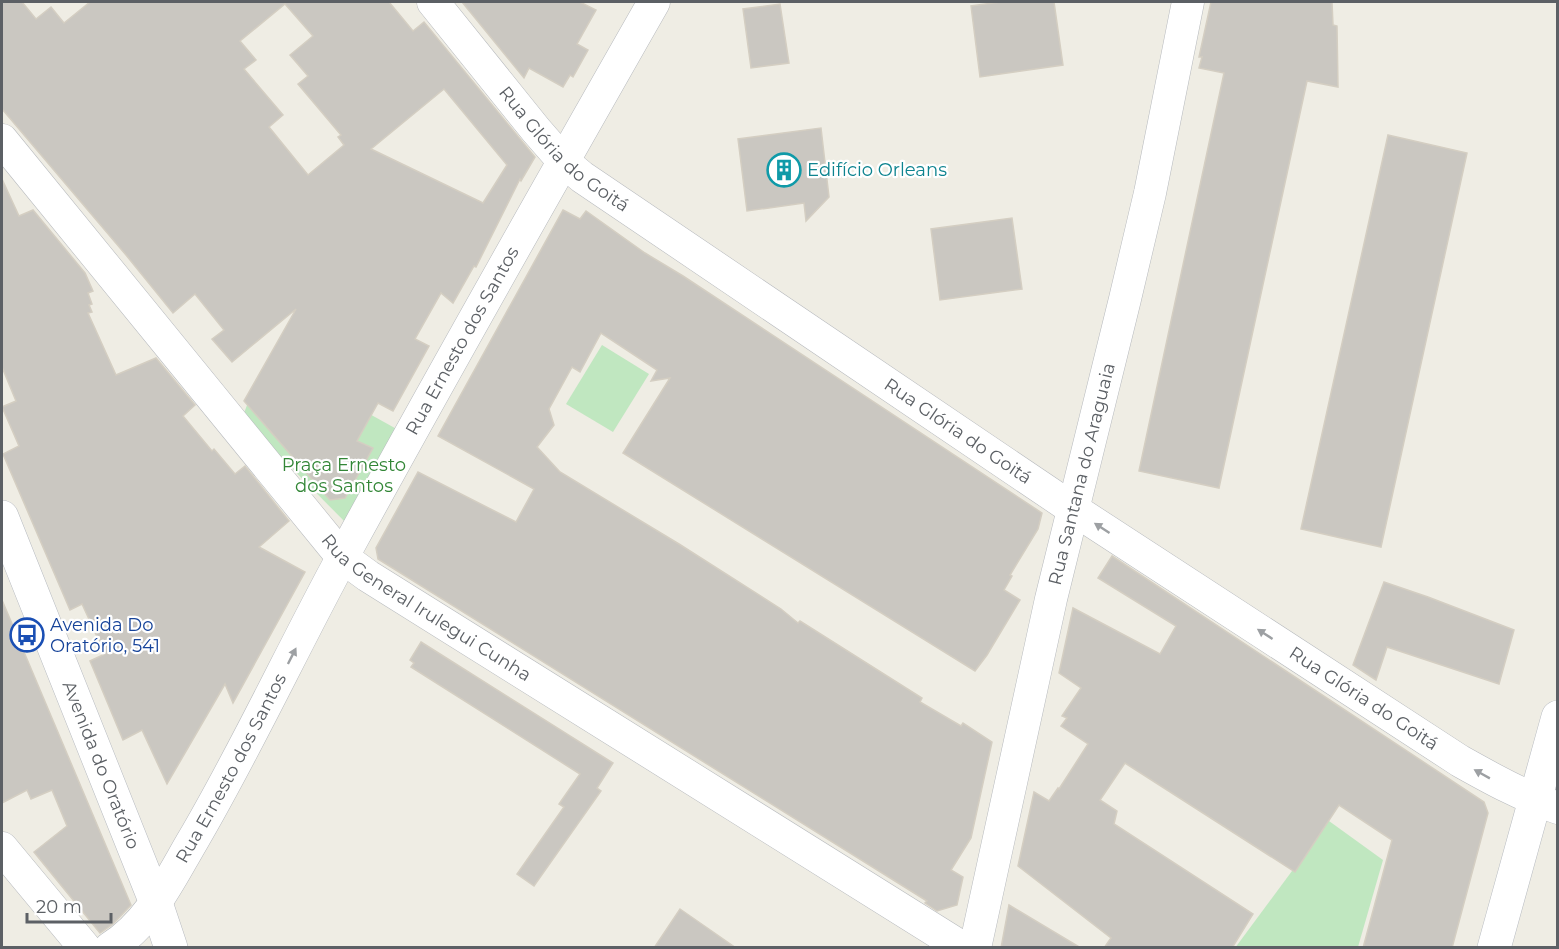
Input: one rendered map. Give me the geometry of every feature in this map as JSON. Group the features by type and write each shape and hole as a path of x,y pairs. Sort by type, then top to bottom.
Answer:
{"main road":[{"name":"Avenida do Oratório","path":"2,517 156,903 171,948"},
{"path":"1494,948 1546,804 1557,717"}],"street":[{"name":"Rua Glória do Goitá","path":"433,2 563,161 582,177 1073,509 1460,761 1499,783 1546,804"},
{"name":"Rua Ernesto dos Santos","path":"110,948 123,940 156,903 226,782 342,557 654,2"},
{"name":"Rua Santana do Araguaia","path":"975,948 1051,599 1145,214 1188,2"},
{"name":"Rua General Irulegui Cunha","path":"2,140 342,557 368,576 963,948"},
{"path":"2,848 85,948"}],"green space":[{"path":"602,345 649,374 613,432 566,404"},
{"name":"Praça Ernesto dos Santos","path":"253,390 366,412 402,432 352,529 242,418"},
{"path":"1329,821 1383,860 1358,947 1235,948"}],"building":[{"path":"2,2 22,2 36,19 51,7 64,23 90,2 389,2 413,31 424,22 535,157 521,181 520,179 476,267 474,266 453,303 441,293 415,339 429,346 393,411 378,403 357,441 373,448 345,498 330,500 244,401 296,309 232,362 212,339 224,330 195,294 173,313 2,109","holes":["285,4 313,36 290,55 308,76 298,84 341,135 338,137 344,145 308,175 269,127 283,115 244,69 256,60 240,41","444,89 507,165 483,203 371,149"]},
{"path":"462,2 580,2 596,10 577,44 588,50 573,77 570,75 563,87 529,68 524,78"},
{"path":"1000,2 1054,2 1063,65 980,77 971,6"},
{"path":"1211,2 1332,2 1333,25 1337,26 1338,87 1307,81 1219,488 1139,471 1224,73 1199,68 1202,57 1199,57"},
{"path":"780,4 789,63 751,68 743,9"},
{"name":"Edifício Orleans","path":"821,128 829,197 806,221 804,203 747,211 738,139"},
{"path":"1388,135 1467,153 1381,547 1301,529"},
{"path":"2,179 19,216 33,210 85,273 93,291 88,293 92,312 88,313 116,375 156,358 195,405 183,416 235,474 245,466 289,521 259,547 305,572 233,703 225,684 167,784 142,730 123,740 90,661 105,654 82,604 70,610 3,454 19,446 2,407 16,401 2,367"},
{"path":"563,210 580,219 586,211 645,253 1042,513 1038,529 1010,575 1012,576 1004,590 1020,600 975,671 623,453 670,378 651,381 657,370 601,333 580,372 572,367 549,409 554,425 537,447 560,472 679,544 781,609 798,623 800,621 922,698 920,702 961,726 963,723 992,742 971,838 951,870 963,877 957,905 937,911 925,903 927,901 378,559 376,548 418,472 516,522 534,489 438,436"},
{"path":"1012,218 1022,289 940,300 931,229"},
{"path":"1112,556 1484,802 1488,813 1452,948 1363,948 1392,840 1339,805 1295,872 1125,763 1100,800 1117,811 1114,824 1253,914 1232,948 1104,948 1111,938 1018,866 1034,792 1049,801 1088,744 1061,726 1067,718 1062,716 1081,688 1059,673 1073,608 1160,654 1176,626 1098,578"},
{"path":"1384,582 1514,630 1499,684 1387,647 1376,680 1353,665"},
{"path":"2,600 131,905 113,924 100,933 34,852 67,826 52,790 31,799 27,790 2,803"},
{"path":"421,642 613,763 597,788 601,791 534,886 517,874 564,807 559,804 580,774 411,667 414,663 410,660"},
{"path":"1009,905 1081,948 1001,948"},
{"path":"680,909 736,948 654,948"}],"place":[{"name":"Edifício Orleans","path":"784,170"},
{"name":"Avenida Do Oratório, 541","path":"27,635"}]}
